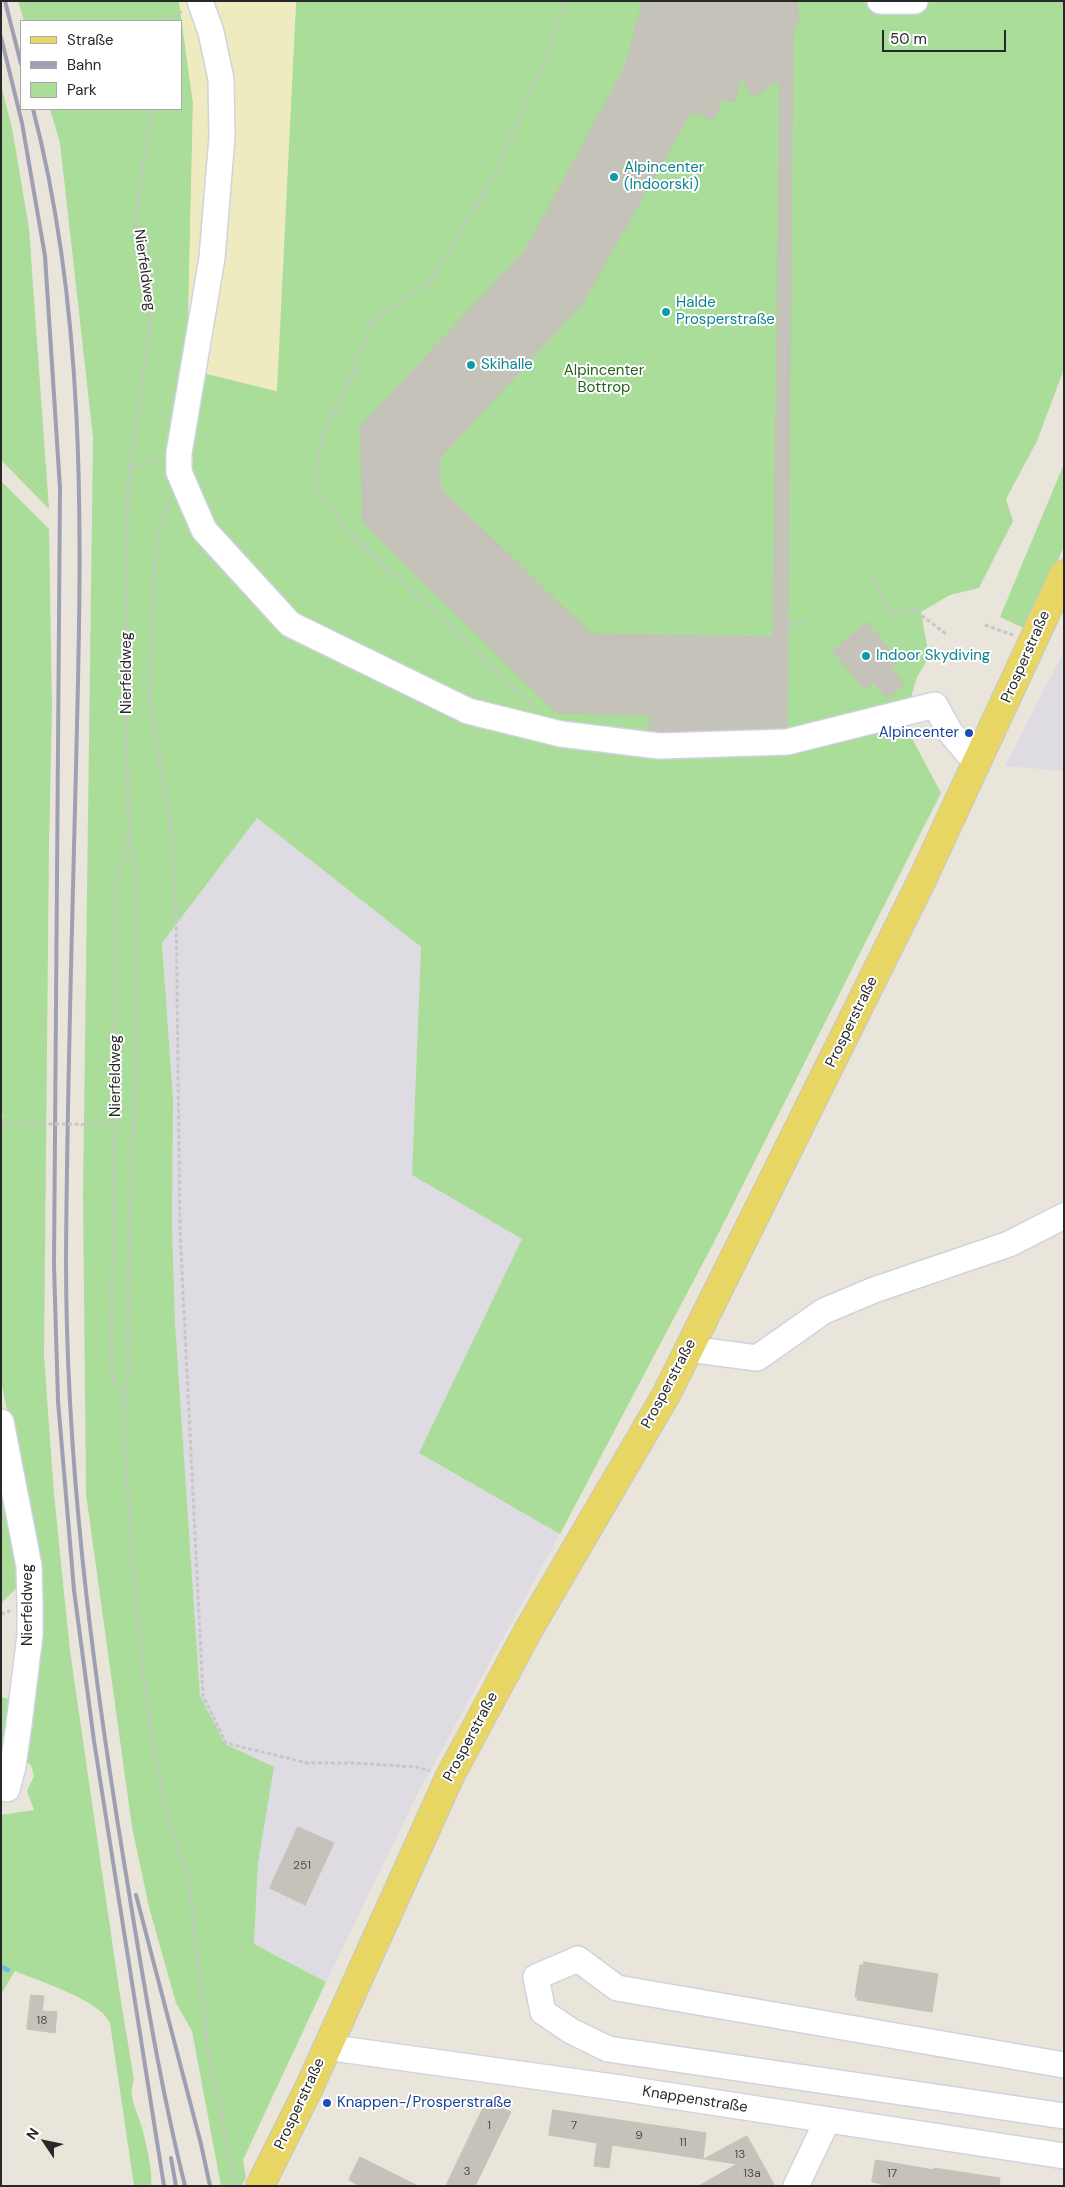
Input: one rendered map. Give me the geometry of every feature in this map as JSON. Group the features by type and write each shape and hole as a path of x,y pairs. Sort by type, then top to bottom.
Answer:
{"main road":[{"name":"Prosperstraße","path":"260,2186 450,1776 529,1629 666,1394 689,1349 860,1007 977,764 1064,574"}],"street":[{"path":"200,1 211,32 221,79 222,137 212,258 179,463 204,530 290,624 468,711 560,734 659,746 787,742 935,705 950,732 977,764"},
{"path":"880,1 915,1"},
{"path":"689,1349 757,1358 824,1311 874,1290 1009,1244 1064,1216"},
{"name":"Nierfeldweg","path":"1,1422 29,1566 30,1605 30,1635 22,1704 13,1766 7,1789"},
{"path":"1064,2065 617,1988 578,1959 536,1977 543,2012 571,2032 608,2049 1064,2116"},
{"name":"Knappenstraße","path":"326,2047 620,2088 1064,2156"},
{"path":"796,2186 827,2121"}],"path":[{"path":"560,734 516,688 458,636 347,530 314,485 323,436 352,375 371,322 430,282 496,173 535,84 566,1"},
{"name":"Nierfeldweg","path":"2,1122 116,1125 116,883 120,865 129,842 126,570 128,486 151,318 149,299 138,249 137,227 139,186 152,110"},
{"path":"130,467 179,463 156,541 149,699 169,812 176,907 180,1231 203,1696 226,1743 307,1763 352,1763 416,1767 450,1776"},
{"path":"872,576 890,616 912,608 946,634"},
{"path":"788,624 805,623"},
{"path":"129,842 134,857 136,882 137,1029 132,1143 128,1380 125,1396 125,1454 131,1534 141,1654 153,1746 169,1826 189,1884 208,2048 236,2186"},
{"path":"116,1125 111,1354 112,1370 117,1390 125,1396"}],"shaded area":[{"path":"1064,651 1064,771 1005,766 1060,659"},
{"path":"257,818 421,947 412,1175 523,1239 419,1453 560,1534 418,1793 326,1982 254,1944 258,1863 274,1767 225,1744 200,1696 175,1323 172,1224 173,1099 162,943"}],"green space":[{"path":"18,1 179,1 182,20 24,20"},
{"name":"Alpincenter Bottrop","path":"296,1 1064,1 1064,369 1037,441 1006,499 1013,521 979,588 950,595 921,612 929,657 917,677 902,728 908,731 941,793 713,1244 560,1534 419,1453 522,1239 412,1175 421,947 257,818 162,943 173,1099 172,1224 175,1323 200,1696 225,1744 274,1767 258,1863 254,1944 326,1982 243,2160 246,2178 241,2186 221,2186 192,2031 176,2003 149,1907 132,1827 86,1494 83,1194 93,438 60,143 50,110 182,110 182,23 193,103 187,369 276,391"},
{"path":"1,85 12,128 29,228 49,509 1,460"},
{"path":"1064,464 1064,546 1028,630 1000,617"},
{"path":"1,481 49,529 52,708 44,1355 54,1494 70,1651 134,2080 132,2098 147,2149 151,2186 134,2186 110,2023 104,2015 82,1999 15,1971 1,1994 1,1815 34,1810 27,1791 34,1776 31,1765 19,1757 28,1517 1,1380 1,1126 3,1115 1,1115"},
{"path":"1,1466 13,1533 19,1586 1,1603"},
{"path":"2,1697 17,1702 9,1751 1,1748"}],"sand":[{"path":"179,1 296,1 277,391 187,369 193,103"}],"building":[{"name":"Skihalle","path":"643,1 797,1 799,22 793,30 787,727 785,728 660,732 649,730 651,715 557,713 363,523 360,427 526,249 625,67","holes":["741,77 753,96 780,80 773,637 591,634 440,488 440,458 582,304 691,112 714,120 722,99 735,102"]},
{"name":"Indoor Skydiving","path":"867,622 899,661 891,668 904,684 887,698 874,682 865,690 833,651"},
{"path":"298,1827 334,1843 305,1905 270,1888"},
{"path":"864,1962 938,1974 932,2012 857,2000 858,1997 855,1997 860,1965 863,1965"},
{"path":"31,1995 44,1996 42,2011 57,2012 55,2033 27,2029"},
{"path":"487,2100 511,2112 475,2186 446,2186"},
{"path":"553,2110 706,2133 703,2159 612,2145 609,2168 594,2166 597,2143 549,2135"},
{"path":"747,2136 775,2186 699,2186 737,2164 704,2159"},
{"path":"360,2157 418,2186 360,2186 349,2180"},
{"path":"876,2160 934,2170 934,2168 1000,2178 999,2186 881,2186 882,2184 872,2182"}],"waterway":[{"path":"1,1967 8,1970"}],"railway":[{"path":"5,1 20,60"},
{"path":"1,37 22,123 45,256 60,488 54,1265 58,1401 74,1590 94,1741 164,2186"},
{"path":"33,110 50,184 63,261 71,337 79,492 79,648 66,1260 70,1410 82,1559 111,1782 136,1939 166,2104 185,2186"},
{"path":"136,1895 201,2144 210,2186"},
{"path":"171,2158 176,2186"}],"place":[{"name":"Alpincenter (Indoorski)","path":"614,177"},
{"name":"Halde Prosperstraße","path":"666,312"},
{"name":"Skihalle","path":"471,365"},
{"name":"Indoor Skydiving","path":"866,656"},
{"name":"Alpincenter","path":"969,733"},
{"name":"Knappen-/Prosperstraße","path":"327,2103"}]}
